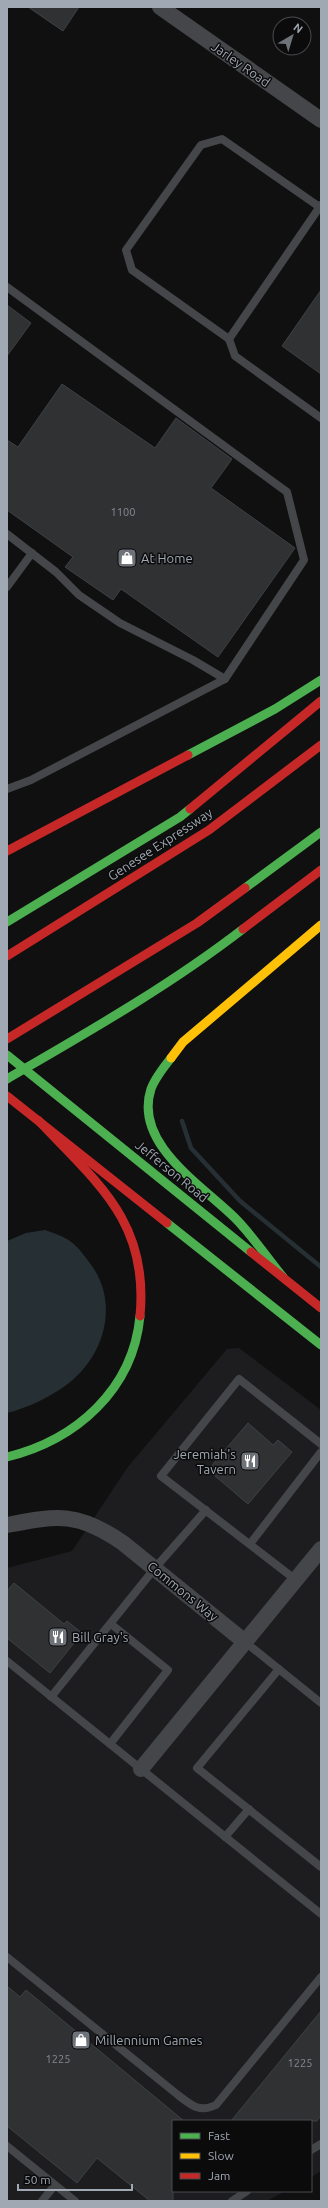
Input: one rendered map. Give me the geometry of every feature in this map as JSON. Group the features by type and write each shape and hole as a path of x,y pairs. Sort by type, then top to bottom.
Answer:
{"main road":[{"path":"7,850 275,709 321,680"},
{"path":"7,922 180,817 321,701"},
{"name":"Genesee Expressway","path":"7,956 209,830 321,745"},
{"path":"7,1039 197,923 321,832"},
{"path":"7,1079 49,1053 132,1006 204,959 321,870"},
{"path":"284,1277 236,1219 166,1155 156,1139 150,1117 148,1101 151,1088 158,1075 183,1042 321,925"},
{"name":"Jefferson Road","path":"7,1055 321,1308"},
{"path":"7,1096 321,1345"},
{"path":"7,1457 44,1446 79,1424 96,1409 123,1372 139,1326 142,1300 140,1273 133,1242 126,1224 110,1199 38,1120"}],"street":[{"name":"Jarley Road","path":"160,7 321,120"},
{"name":"Commons Way","path":"7,1525 46,1517 69,1518 88,1523 104,1530 155,1568 245,1642"},
{"path":"141,1769 321,1549"}],"lane":[{"path":"229,339 321,207 222,139 201,145 126,250 132,270 229,339 236,356 321,418"},
{"path":"7,287 287,492 304,560 225,679 31,780 7,789"},
{"path":"7,534 66,580 79,595 120,623 193,660 225,679"},
{"path":"7,587 32,553"},
{"path":"296,1580 161,1476 239,1379 321,1444"},
{"path":"250,1544 321,1452"},
{"path":"51,1697 155,1568 206,1510"},
{"path":"110,1744 168,1670 111,1624"},
{"path":"245,1642 321,1703"},
{"path":"7,1661 321,1914"},
{"path":"279,1669 197,1768 321,1867"},
{"path":"225,1837 249,1809"},
{"path":"7,1957 178,2095 194,2107 207,2109 216,2105 321,1977"},
{"path":"312,2149 321,2144"},
{"path":"7,2146 75,2201"},
{"path":"42,2201 55,2185"},
{"path":"232,2201 246,2192"}],"shaded area":[{"path":"45,1230 67,1239 77,1247 92,1266 100,1282 105,1298 106,1314 103,1331 98,1347 78,1375 65,1386 44,1398 30,1405 7,1413 7,1241 26,1233"},
{"path":"239,1348 321,1410 321,2171 312,2176 312,2120 172,2120 172,2192 283,2192 267,2201 7,2201 7,1568 72,1551 127,1468 227,1349"}],"building":[{"path":"28,7 79,7 63,31"},
{"path":"321,290 321,374 282,346"},
{"path":"7,305 31,323 7,356"},
{"path":"62,384 155,448 176,418 232,459 211,488 295,548 218,657 121,589 113,600 65,567 73,557 7,510 7,440 18,447"},
{"name":"Jeremiah's Tavern","path":"248,1423 273,1445 278,1440 292,1452 248,1504 208,1470"},
{"path":"14,1583 64,1624 67,1621 82,1633 50,1673 7,1638 7,1591"},
{"path":"7,1986 20,1997 26,1990 183,2120 172,2120 173,2201 150,2201 97,2158 77,2183 7,2126"},
{"path":"321,2011 321,2115 317,2121 232,2120"}],"waterway":[{"path":"182,1121 191,1148 240,1201 321,1267"}],"traffic: fast":[{"path":"188,755 275,709 321,680"},
{"path":"7,922 180,817 190,809"},
{"path":"245,888 321,832"},
{"path":"7,1079 98,1026 157,989 215,950 243,929"},
{"path":"7,1055 251,1252"},
{"path":"171,1058 162,1069 151,1089 148,1109 152,1128 161,1146 190,1178 242,1225 283,1277"},
{"path":"167,1223 321,1345"},
{"path":"7,1457 32,1449 56,1438 78,1424 97,1408 113,1389 126,1367 135,1343 140,1316"}],"traffic: slow":[{"path":"171,1058 183,1042 321,925"}],"traffic: jam":[{"path":"190,809 321,701"},
{"path":"7,956 209,830 321,745"},
{"path":"7,851 188,755"},
{"path":"243,929 321,870"},
{"path":"7,1039 197,923 245,888"},
{"path":"7,1096 167,1223"},
{"path":"38,1120 99,1185 114,1206 127,1229 136,1254 141,1283 140,1316"},
{"path":"251,1252 321,1308"}],"place":[{"name":"At Home","path":"127,558"},
{"name":"Jeremiah's Tavern","path":"250,1461"},
{"name":"Bill Gray's","path":"58,1637"},
{"name":"Millennium Games","path":"81,2040"}]}
